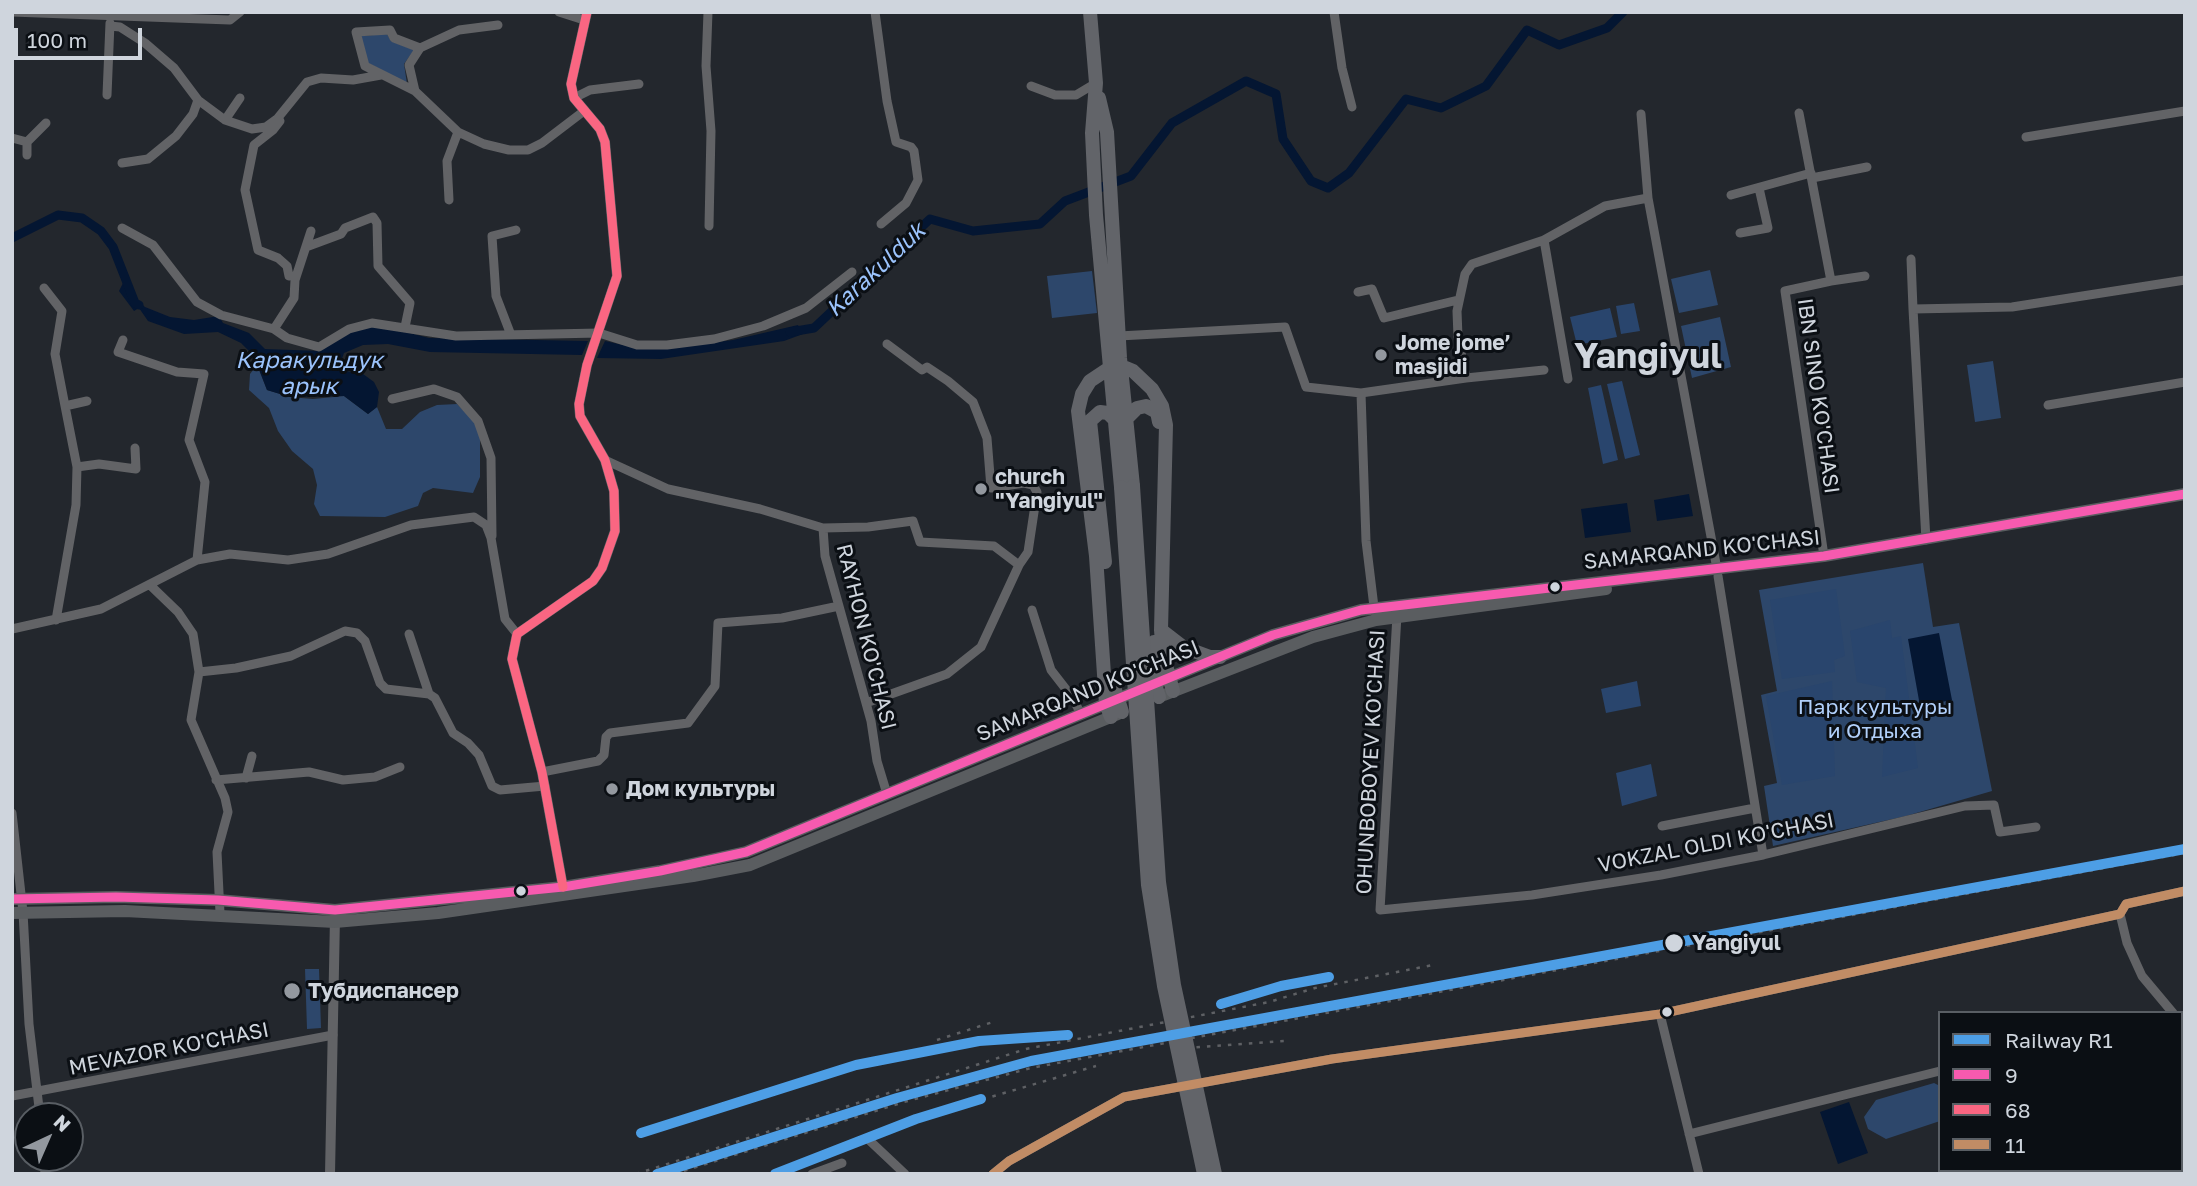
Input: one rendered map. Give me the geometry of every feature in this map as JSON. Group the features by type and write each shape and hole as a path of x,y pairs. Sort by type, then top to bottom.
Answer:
{"main road":[{"path":"1090,12 1104,218 1159,882 1174,985 1215,1174"},
{"path":"1104,218 1119,337 1116,366"},
{"path":"1114,708 1078,411 1080,398 1090,381 1116,366 1133,371 1152,389 1162,406 1166,425 1161,630 1164,688"},
{"path":"1121,419 1146,405 1155,410 1159,419 1164,688"},
{"path":"1114,708 1104,542 1090,421 1100,412 1121,419"},
{"path":"1127,486 1148,885 1164,986 1204,1174"},
{"name":"SAMARQAND KO'CHASI","path":"1164,688 1220,657 1273,635 1374,607 1718,572 1927,543 2185,494"},
{"name":"SAMARQAND KO'CHASI","path":"335,916 563,887 746,852 1081,714 1114,708 1313,637 1397,615 1927,543 2185,503"},
{"path":"1161,630 1183,647 1210,657 1220,657"},
{"name":"SAMARQAND KO'CHASI","path":"17,898 219,907 335,916 451,911 750,865 1085,728 1114,708"},
{"name":"SAMARQAND KO'CHASI","path":"18,912 219,907"}],"street":[{"path":"12,12 111,18 230,20 240,12"},
{"path":"559,12 586,16 573,64 571,84 574,98 600,129 606,142 617,276 587,365 580,396 580,416 605,460 614,491 615,531 602,568 581,591 517,634 512,659 542,772 563,887"},
{"path":"708,12 706,66 711,131 709,226"},
{"path":"875,12 887,101 896,142 911,146 914,151 918,180 906,203 881,224"},
{"path":"1334,12 1342,68 1353,107"},
{"path":"107,95 111,18"},
{"path":"111,18 174,68 198,100 225,120 253,129 266,127 277,119 307,82 321,78 353,80 381,75"},
{"path":"415,91 409,65 420,48 459,30 498,25"},
{"path":"420,48 394,38 390,30 356,32 365,66 415,91 458,132 496,148 528,150 584,111"},
{"path":"574,98 590,90 639,83"},
{"path":"1031,86 1055,95 1076,95 1096,83"},
{"path":"289,276 287,266 278,258 258,250 245,190 254,145 274,130 295,94"},
{"path":"225,120 240,98"},
{"path":"122,163 148,159 176,136 193,114 198,100"},
{"path":"2026,137 2185,111"},
{"name":"IBN SINO KO'CHASI","path":"1799,113 1831,281 1785,291 1824,556"},
{"path":"1641,114 1648,198 1718,572 1763,855"},
{"path":"27,155 27,142 46,123"},
{"path":"449,200 447,161 458,132"},
{"path":"12,138 27,142"},
{"path":"1731,195 1811,176 1867,167"},
{"path":"1740,233 1768,228 1759,188"},
{"path":"1466,378 1458,337 1458,300 1465,274 1472,264 1544,240 1605,206 1648,198"},
{"path":"306,247 341,234 345,228 373,216 377,223 378,267 410,303 405,327"},
{"path":"122,228 153,245 197,302 221,314 274,329 287,338 319,347 349,329 372,323 456,336 599,333 637,345 667,345 738,333 797,317 852,272"},
{"path":"512,335 496,296 492,236 516,230"},
{"path":"274,329 294,298 295,280 311,231"},
{"path":"1544,240 1568,379"},
{"path":"1910,259 1927,543"},
{"path":"1831,281 1865,276"},
{"path":"1913,309 2012,307 2185,280"},
{"path":"44,288 62,311 55,354 77,467 76,505 56,620"},
{"path":"1358,292 1372,289 1384,318 1458,300"},
{"path":"1119,337 1285,327 1306,387 1361,393 1544,370"},
{"path":"123,340 118,352 177,372 204,374 189,440 205,482 197,560"},
{"path":"866,703 947,674 973,657 981,648 1030,543 1037,492 1033,485 1024,483 991,488 985,429 974,402 927,367 922,370 887,344"},
{"path":"2048,405 2185,382"},
{"path":"392,398 433,389 457,397 478,421 491,458 492,538 505,619 517,634"},
{"name":"OHUNBOBOYEV KO'CHASI","path":"1361,393 1366,541 1374,607"},
{"path":"65,406 87,401"},
{"path":"77,467 99,464 136,469 135,448"},
{"path":"605,460 668,489 760,509 823,528 868,527 913,521 920,542 994,546 1019,565"},
{"path":"12,629 100,609 197,560 230,554 288,560 328,554 411,525 474,516 486,525 492,538"},
{"name":"RAYHON KO'CHASI","path":"823,528 825,556 866,703 877,761 887,794"},
{"path":"150,585 188,624 193,634 199,672 191,720 225,798 228,812 217,852 219,907"},
{"path":"542,772 598,761 604,755 606,737 610,733 688,723 715,686 718,623 782,618 839,606"},
{"path":"1032,610 1051,670 1081,714 1085,728"},
{"name":"OHUNBOBOYEV KO'CHASI","path":"1380,910 1397,615"},
{"path":"199,672 236,668 292,656 345,631 356,632 365,641 380,683 386,689 429,694 435,698 453,733 479,755 492,786 500,790 545,786"},
{"path":"410,634 429,694"},
{"path":"246,778 252,756"},
{"path":"216,780 310,772 343,780 375,777 400,767"},
{"name":"VOKZAL OLDI KO'CHASI","path":"1380,910 1532,895 1763,855 1965,806 1994,805 2000,832 2036,827"},
{"path":"1662,826 1755,808"},
{"path":"12,813 18,912 38,1102"},
{"path":"2173,1011 2142,976 2127,943 2120,914 2126,904 2185,891"},
{"path":"993,1174 1009,1161 1124,1097 1332,1059 1660,1014 2120,914"},
{"path":"330,1174 335,916"},
{"path":"1660,1014 1699,1174"},
{"name":"MEVAZOR KO'CHASI","path":"12,1096 333,1035"},
{"path":"1689,1134 1938,1072"},
{"path":"870,1141 905,1174"},
{"path":"813,1174 842,1163"}],"green space":[{"path":"387,34 391,41 414,50 404,64 407,84 368,63 361,36"},
{"path":"1710,270 1718,305 1679,313 1671,279"},
{"path":"1092,271 1097,313 1052,318 1047,276"},
{"path":"1720,317 1731,367 1692,378 1681,326"},
{"path":"1993,361 2001,418 1975,422 1967,365"},
{"path":"257,365 267,390 290,397 313,399 344,396 368,414 377,407 386,429 402,429 420,412 437,405 457,404 474,421 480,438 480,477 473,493 433,488 423,493 418,506 385,517 320,516 314,504 317,485 313,469 292,451 278,431 269,408 249,390 250,374"},
{"name":"Парк культуры и Отдыха","path":"1923,563 1933,627 1959,623 1992,791 1906,816 1773,846 1764,786 1777,783 1761,695 1777,691 1759,590"},
{"path":"305,969 319,969 321,1028 307,1029"},
{"path":"1934,1083 1938,1085 1938,1122 1886,1139 1868,1129 1864,1117 1876,1100"}],"shaded area":[{"path":"1634,303 1640,331 1621,334 1616,306"},
{"path":"1610,308 1617,337 1577,345 1570,317"},
{"path":"1622,381 1640,455 1625,459 1607,384"},
{"path":"1601,385 1618,460 1603,464 1588,388"},
{"path":"1836,589 1845,656 1834,660 1835,672 1782,679 1770,600"},
{"path":"1890,620 1892,638 1901,636 1918,768 1882,777 1886,688 1857,682 1850,631"},
{"path":"1637,681 1641,706 1606,713 1601,689"},
{"path":"1832,681 1835,776 1782,785 1766,696"},
{"path":"1651,764 1657,796 1622,806 1616,773"}],"water":[{"name":"Каракульдук арык","path":"126,277 132,295 145,307 170,317 194,320 219,316 223,323 249,333 265,349 320,351 354,328 379,325 429,338 588,341 582,355 430,352 388,344 363,345 344,353 340,364 346,371 363,374 374,382 379,392 377,407 368,414 344,396 290,397 267,390 254,356 241,343 218,332 184,334 148,321 139,308 134,311 119,291"},
{"path":"798,325 803,334 784,341 661,359 597,358 605,341 636,348 665,349 733,340"},
{"path":"1689,494 1693,516 1657,521 1654,500"},
{"path":"1627,503 1631,532 1585,538 1581,509"},
{"path":"1939,633 1952,700 1920,706 1908,639"},
{"path":"1849,1102 1868,1153 1838,1164 1820,1112"}],"waterway":[{"name":"Karakulduk","path":"790,332 814,328 930,219 973,231 1040,224 1065,201 1131,176 1172,123 1246,81 1276,94 1283,139 1311,181 1328,188 1349,173 1406,99 1441,108 1486,86 1527,30 1559,45 1607,28 1623,12"},
{"name":"Karakulduk","path":"12,238 58,215 82,218 101,231 113,247 135,303 139,305"}],"railway":[{"path":"674,1174 904,1102 1031,1068 2185,853"},
{"path":"636,1174 1026,1049 1269,1002 1315,988 1433,965"},
{"path":"1234,1000 1315,979"},
{"path":"937,1040 996,1021"},
{"path":"641,1133 856,1065 979,1041 1048,1036"},
{"path":"1186,1048 1285,1041"},
{"path":"775,1174 916,1119 1096,1066"}],"rail line":[{"name":"R1","path":"657,1174 897,1098 1031,1061 2185,849"},
{"name":"R1","path":"1221,1004 1281,986 1329,977"},
{"name":"R1","path":"641,1133 856,1065 979,1041 1068,1035"},
{"name":"R1","path":"775,1174 916,1119 981,1099"}],"transit line":[{"name":"68","path":"563,887 542,772 512,659 517,634 593,581 602,568 615,531 614,491 605,460 580,416 579,404 587,365 617,276 605,142 600,129 574,98 571,84 587,12"},
{"name":"9","path":"12,899 116,897 218,900 335,910 563,887 660,871 746,852 1273,635 1361,610 1824,556 2185,494"},
{"name":"11","path":"993,1174 1009,1161 1124,1097 1332,1059 1660,1014 2120,914 2126,904 2185,891"}],"place":[{"name":"Jome jome’ masjidi","path":"1381,355"},
{"name":"church \"Yangiyul\"","path":"981,489"},
{"name":"Дом культуры","path":"612,789"},
{"name":"Yangiyul","path":"1674,943"},
{"name":"Тубдиспансер","path":"292,991"}],"district":[{"name":"Yangiyul","path":"1648,357"}]}
